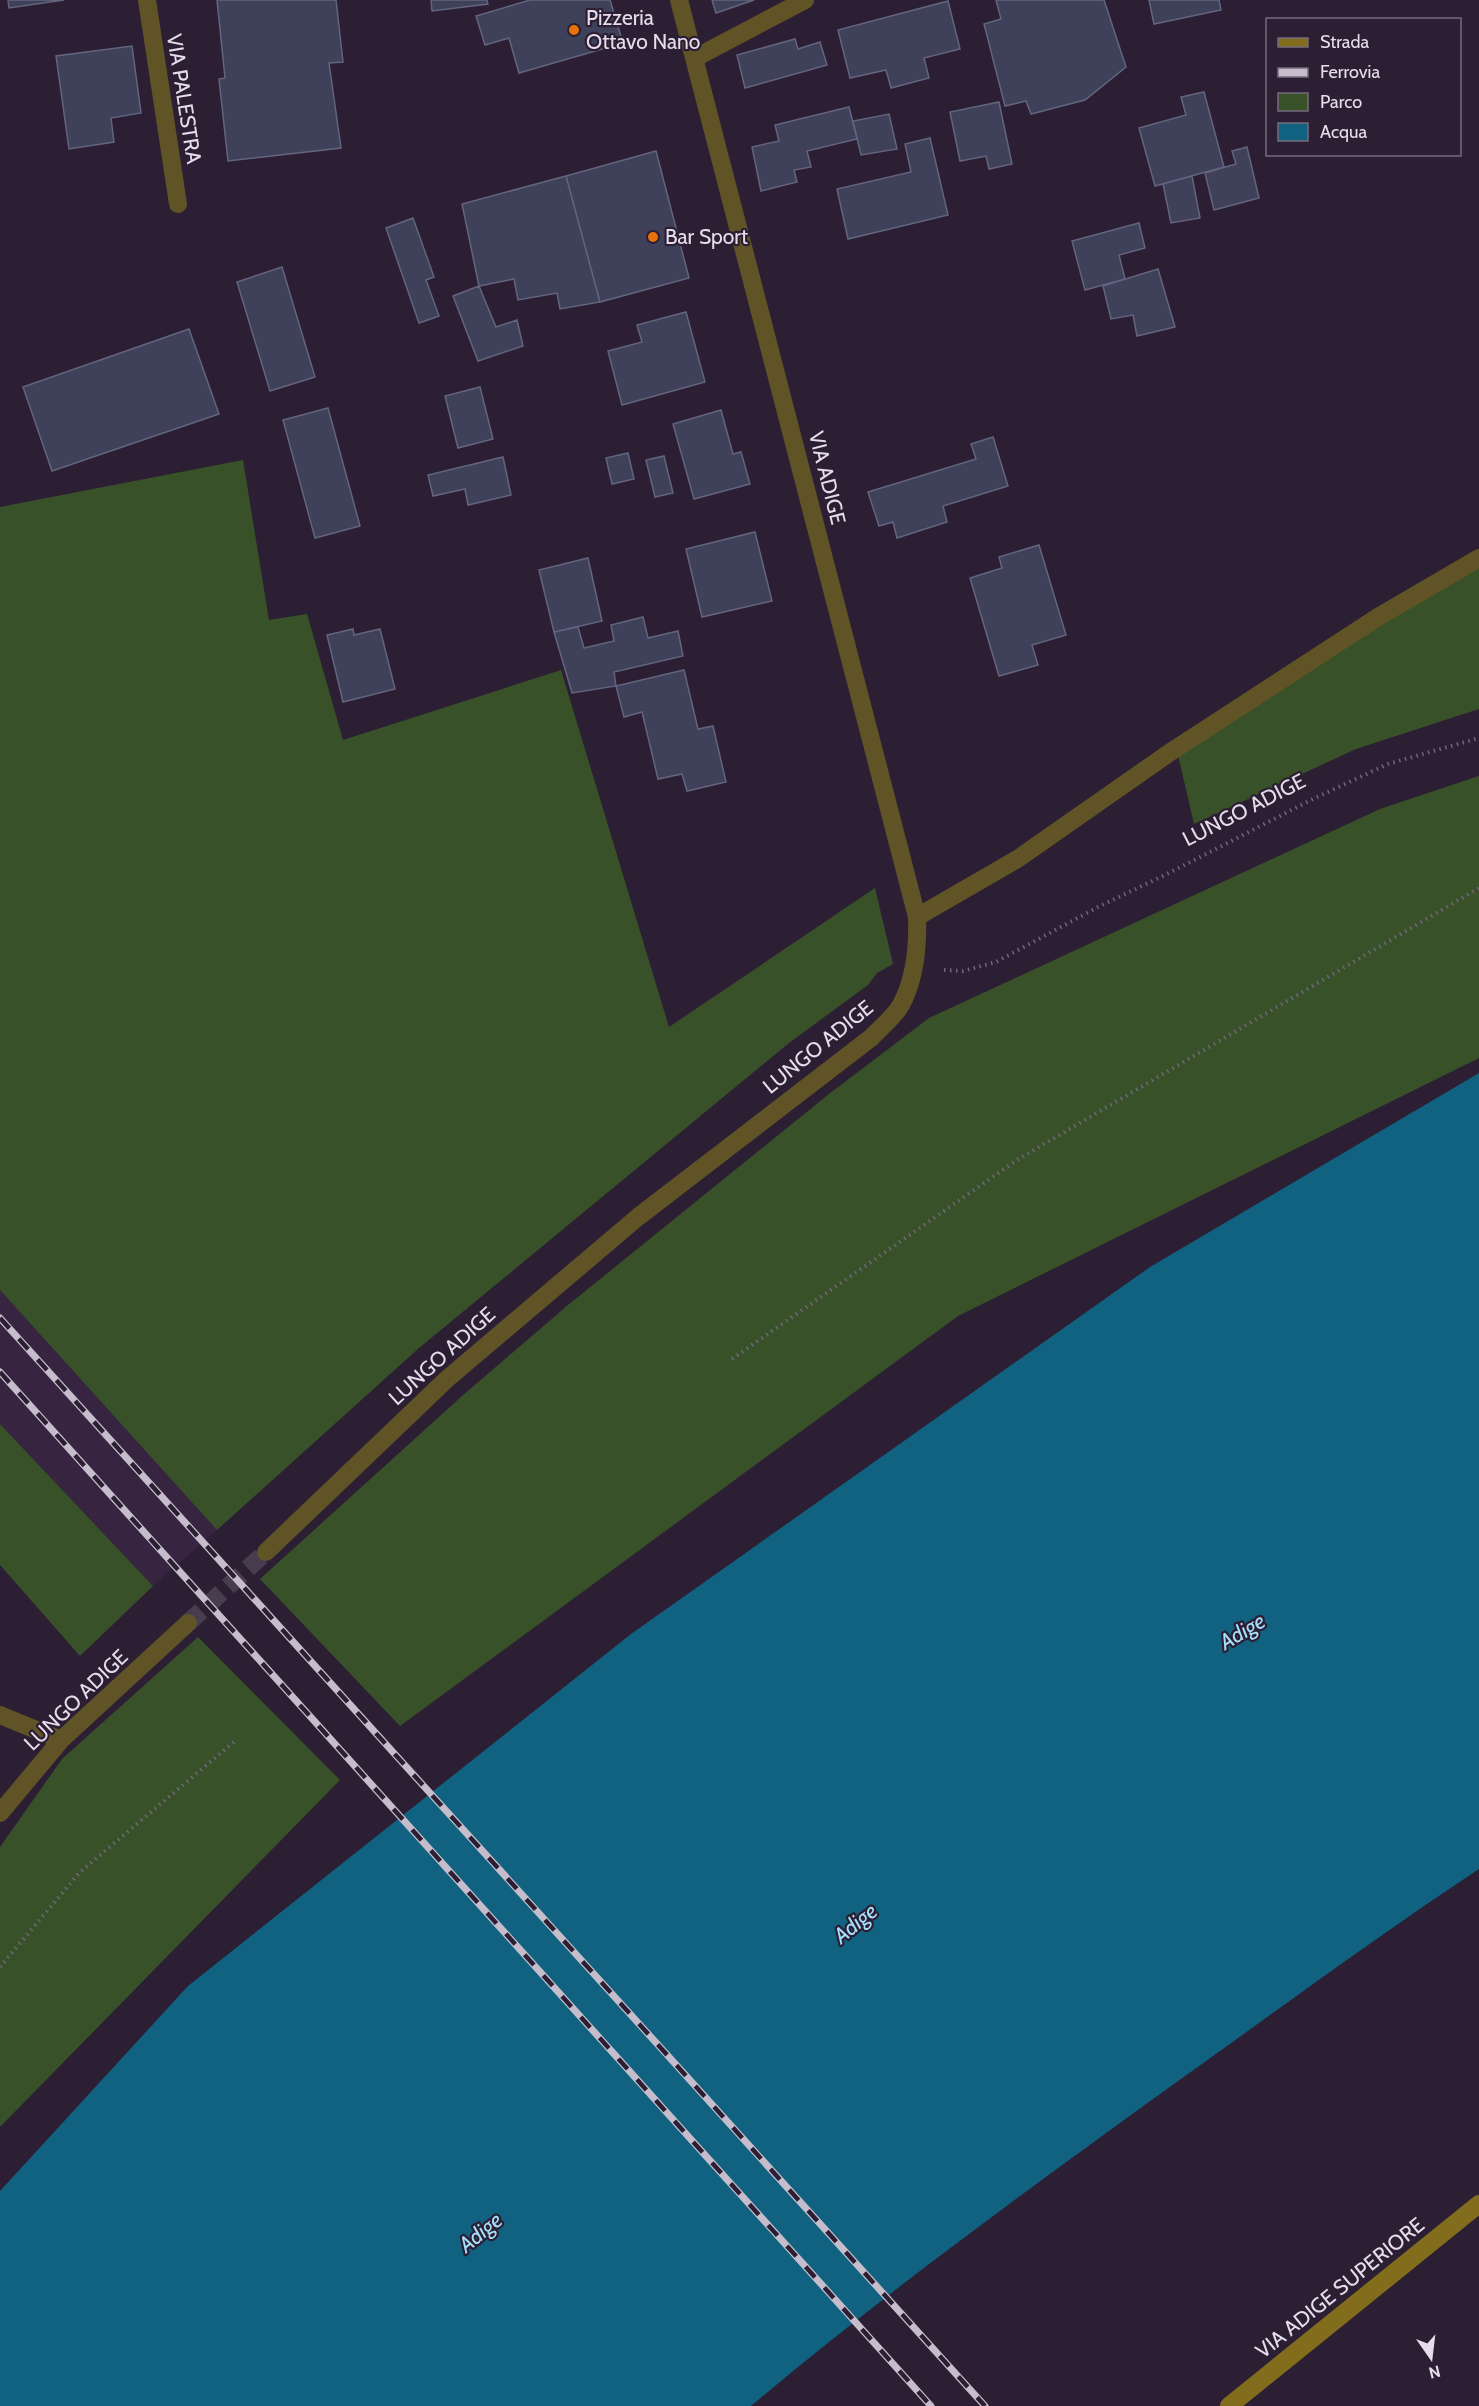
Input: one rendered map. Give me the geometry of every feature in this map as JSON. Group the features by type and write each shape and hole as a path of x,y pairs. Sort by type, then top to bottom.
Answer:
{"main road":[{"name":"VIA ADIGE SUPERIORE","path":"1229,2406 1479,2204"}],"street":[{"name":"VIA PALESTRA","path":"147,0 177,204"},
{"name":"VIA ADIGE","path":"679,0 917,917 918,942 913,968"},
{"path":"695,58 805,0"},
{"path":"917,917 1019,858 1228,714 1378,617 1479,558"},
{"name":"LUNGO ADIGE","path":"266,1552 447,1379 547,1294 638,1217 872,1037 900,1006 913,968"},
{"name":"LUNGO ADIGE","path":"0,1813 61,1740 189,1623"},
{"path":"0,1715 61,1740"}],"path":[{"name":"LUNGO ADIGE","path":"913,968 963,971 996,962 1100,906 1388,764 1479,738"},
{"path":"732,1359 1017,1161 1479,888"},
{"path":"0,1967 79,1873 235,1741"}],"shaded area":[{"path":"0,1290 217,1530 153,1586 0,1424"}],"green space":[{"path":"243,460 269,620 307,614 343,740 561,670 669,1027 875,888 893,964 877,973 868,985 789,1043 419,1348 217,1530 0,1290 0,507"},
{"path":"1479,557 1479,709 1356,749 1194,824 1175,742"},
{"path":"1479,776 1479,1058 958,1316 400,1726 260,1579 462,1396 568,1305 829,1094 929,1018 1380,809"},
{"path":"0,1424 153,1586 80,1656 0,1565"},
{"path":"198,1637 340,1780 0,2127 0,1847 62,1759"}],"water":[{"name":"Adige","path":"1479,1073 1479,1869 1400,1922 1008,2205 904,2283 751,2406 0,2406 0,2191 188,1986 631,1634 1150,1267"}],"building":[{"path":"8,0 64,0 9,8"},
{"path":"217,0 336,0 343,62 329,63 341,148 228,161 219,79 225,78"},
{"path":"431,0 487,0 488,4 432,11"},
{"path":"530,0 610,0 623,43 519,73 509,38 485,45 476,16"},
{"path":"712,0 754,0 716,13"},
{"path":"996,0 1104,0 1126,67 1085,100 1031,114 1026,101 1005,106 984,24 1001,19"},
{"path":"1149,0 1219,0 1221,10 1154,24"},
{"path":"948,1 960,49 924,58 929,78 891,88 886,70 850,78 838,30"},
{"path":"795,39 798,49 820,42 827,65 745,88 737,55"},
{"path":"132,46 141,113 111,118 114,142 69,149 56,56"},
{"path":"1204,92 1224,167 1155,186 1139,128 1186,115 1181,97"},
{"path":"999,102 1012,164 989,169 986,156 960,161 950,112"},
{"path":"849,107 857,139 807,151 811,167 794,170 797,182 761,191 752,147 779,141 775,125"},
{"path":"889,114 897,149 861,155 853,121"},
{"path":"930,138 948,215 848,239 837,189 911,172 905,144"},
{"path":"1247,147 1259,198 1214,210 1205,173 1236,164 1232,151"},
{"path":"656,151 689,278 600,302 566,176"},
{"path":"566,176 600,302 560,309 557,293 518,300 514,279 479,286 462,204"},
{"path":"1192,176 1200,218 1171,223 1163,184"},
{"path":"413,218 434,277 426,280 439,316 419,323 386,228"},
{"path":"1139,223 1145,248 1119,255 1125,279 1085,290 1072,241"},
{"path":"282,267 315,377 270,391 237,282"},
{"path":"1158,269 1175,327 1137,336 1133,315 1111,319 1103,286"},
{"path":"479,286 496,327 517,320 523,346 478,361 453,296"},
{"path":"686,312 705,382 622,405 608,351 642,342 637,325"},
{"path":"189,329 219,414 52,471 23,387"},
{"path":"480,387 493,439 458,448 445,396"},
{"path":"328,408 360,526 315,538 283,420"},
{"path":"721,410 733,454 741,452 750,484 694,499 673,424"},
{"path":"993,437 1008,486 943,506 947,522 897,538 893,522 879,526 868,492 976,459 971,444"},
{"path":"628,453 634,479 612,484 606,458"},
{"path":"664,456 673,493 655,497 646,460"},
{"path":"503,457 511,495 468,505 465,489 433,496 428,475"},
{"path":"755,532 772,601 702,617 686,549"},
{"path":"1039,545 1066,635 1032,645 1038,665 999,676 970,578 1002,568 999,557"},
{"path":"588,558 602,621 554,632 539,570"},
{"path":"643,617 648,638 678,631 683,656 614,672 616,686 572,693 554,632 578,627 584,648 614,641 611,625"},
{"path":"353,629 354,635 380,629 395,689 343,702 327,635"},
{"path":"684,670 698,729 713,726 726,782 687,791 682,774 658,779 642,712 624,717 616,686"}],"tunnel":[{"path":"188,1623 266,1552"}],"railway":[{"path":"0,1318 985,2406"},
{"path":"0,1372 931,2406"}],"place":[{"name":"Pizzeria Ottavo Nano","path":"574,30"},
{"name":"Bar Sport","path":"653,237"}]}
